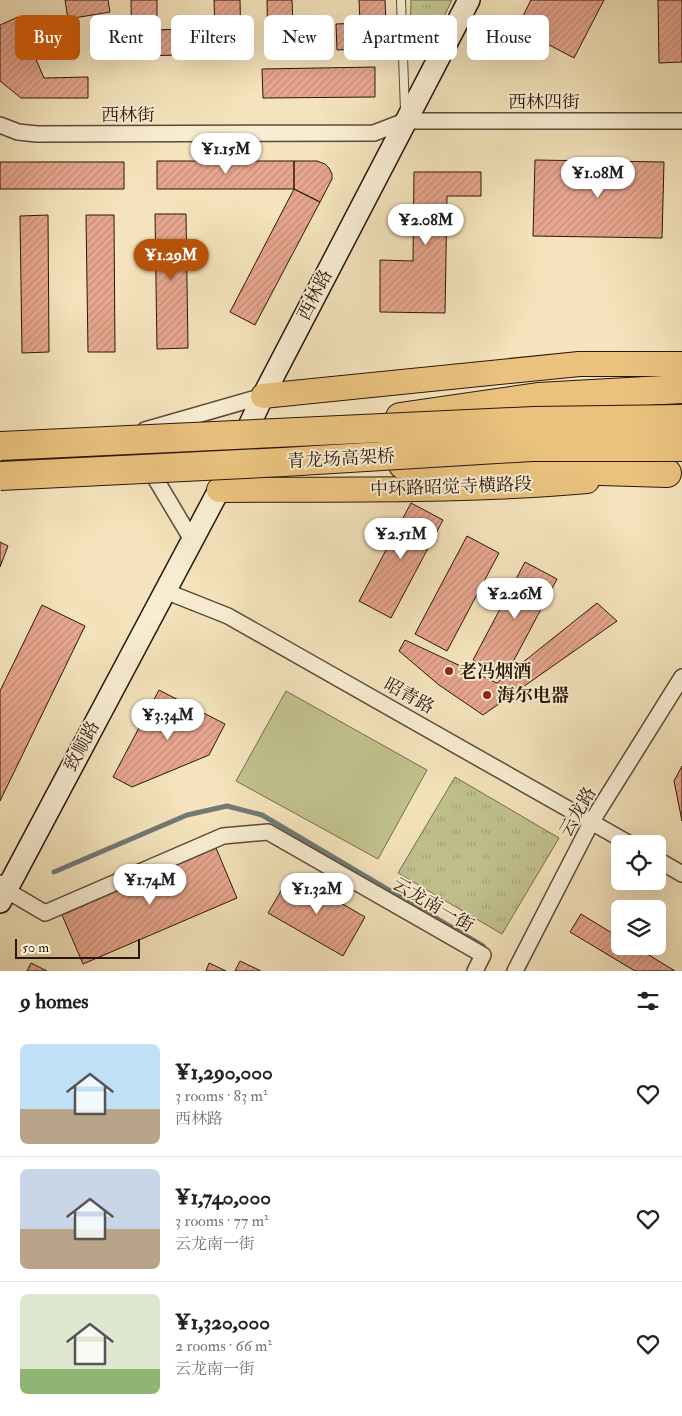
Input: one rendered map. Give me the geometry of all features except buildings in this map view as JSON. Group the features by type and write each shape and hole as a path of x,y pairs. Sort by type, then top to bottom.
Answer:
{"highway":[{"path":"288,433 538,397 682,389"},
{"name":"青龙场高架桥","path":"0,446 533,421 682,419"},
{"name":"青龙场高架桥","path":"0,476 532,447 682,447"},
{"path":"284,462 675,474"}],"main road":[{"path":"263,396 579,364 682,364"},
{"name":"中环路昭觉寺横路段","path":"219,490 452,488 554,484 675,474"}],"street":[{"name":"西林路","path":"165,591 219,490 263,396 468,0"},
{"name":"西林四街","path":"405,121 682,121"},
{"name":"西林街","path":"0,126 18,132 37,134 374,133 405,121"},
{"path":"0,441 129,434 263,396"},
{"path":"129,434 192,540"},
{"name":"昭青路","path":"165,591 228,616 615,835"},
{"name":"致顺路","path":"2,891 165,591"},
{"name":"云龙路","path":"515,971 592,821 682,677"},
{"name":"云龙南一街","path":"2,891 45,913 223,836 268,832 483,955 474,971"},
{"path":"666,865 682,874"}],"lane":[{"path":"402,0 405,121"}],"green space":[{"path":"411,0 452,0 445,15 411,15"},
{"path":"286,691 427,770 378,859 236,781"},
{"path":"455,777 559,838 502,934 398,873"}],"waterway":[{"path":"54,872 187,815 227,806 262,815 483,946"}],"place":[{"name":"老冯烟酒","path":"449,671"},
{"name":"海尔电器","path":"487,695"}]}
